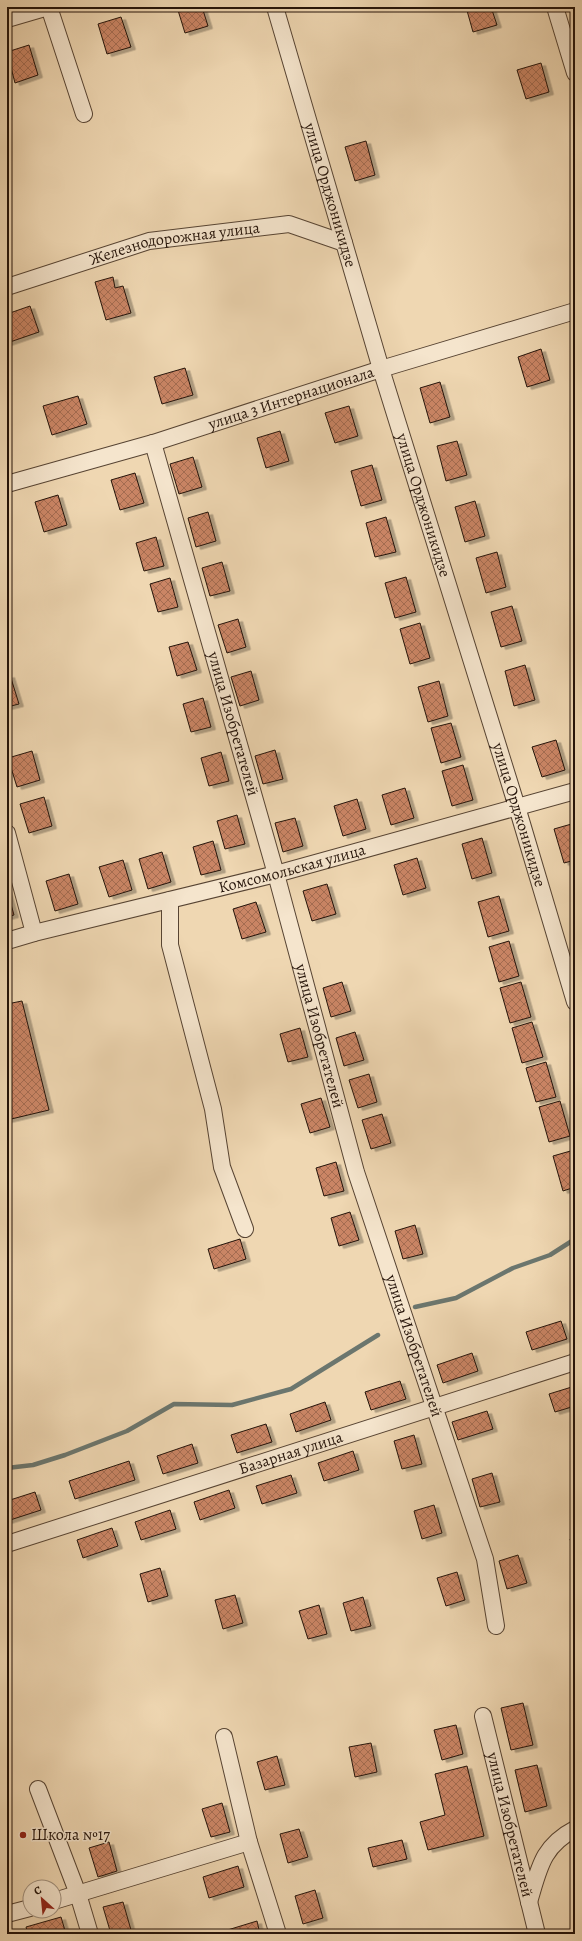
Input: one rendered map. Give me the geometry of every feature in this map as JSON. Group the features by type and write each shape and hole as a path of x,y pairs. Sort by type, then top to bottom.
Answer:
{"street":[{"path":"7,19 49,7 84,114"},
{"name":"улица Орджоникидзе","path":"275,7 381,369 517,806 575,1002"},
{"path":"555,7 575,73"},
{"name":"Железнодорожная улица","path":"7,287 149,241 289,224 344,243"},
{"name":"улица 3 Интернационала","path":"7,484 152,443 381,369 575,311"},
{"name":"улица Изобретателей","path":"152,443 276,874 356,1172 484,1559 496,1626"},
{"name":"Комсомольская улица","path":"7,941 34,933 276,874 575,791"},
{"path":"7,833 34,933"},
{"path":"170,900 170,946 213,1109 222,1167 245,1229"},
{"name":"Базарная улица","path":"7,1544 575,1362"},
{"name":"улица Изобретателей","path":"483,1716 537,1934"},
{"path":"224,1737 249,1842 278,1934"},
{"path":"38,1789 78,1894 90,1934"},
{"path":"528,1902 543,1858 562,1836 575,1829"},
{"path":"62,1899 249,1842"},
{"path":"7,1914 22,1910"}],"building":[{"path":"177,7 202,7 208,26 185,33"},
{"path":"466,7 491,7 497,25 473,32"},
{"path":"121,17 131,47 107,54 98,24"},
{"path":"29,45 38,75 15,83 7,52"},
{"path":"541,63 549,92 526,99 517,70"},
{"path":"366,141 375,175 355,181 345,147"},
{"path":"113,277 115,288 123,286 131,313 106,320 95,282"},
{"path":"30,306 39,332 7,343 7,314"},
{"path":"541,349 550,380 527,387 518,357"},
{"path":"185,368 193,395 162,404 154,377"},
{"path":"440,382 450,417 430,423 420,388"},
{"path":"78,396 87,424 52,435 43,406"},
{"path":"349,406 358,436 335,443 325,413"},
{"path":"280,431 289,461 266,468 257,438"},
{"path":"457,441 467,475 446,481 437,446"},
{"path":"193,457 202,487 179,494 170,464"},
{"path":"372,465 382,500 361,506 351,471"},
{"path":"135,473 144,503 120,510 111,480"},
{"path":"58,495 67,525 44,532 35,502"},
{"path":"475,501 485,536 465,542 455,507"},
{"path":"208,512 216,541 196,547 188,518"},
{"path":"386,517 396,552 375,557 366,523"},
{"path":"156,537 164,566 144,571 136,543"},
{"path":"497,552 506,587 486,593 476,558"},
{"path":"222,562 230,591 210,596 202,568"},
{"path":"406,577 416,612 395,618 385,583"},
{"path":"170,578 178,607 158,612 150,584"},
{"path":"512,606 522,641 501,647 491,612"},
{"path":"238,619 246,647 227,653 218,625"},
{"path":"420,623 430,658 410,664 400,629"},
{"path":"188,642 197,670 177,676 169,647"},
{"path":"525,665 535,700 514,706 505,671"},
{"path":"251,671 259,700 240,706 231,677"},
{"path":"10,675 19,704 7,707 7,676"},
{"path":"439,681 448,716 428,722 418,687"},
{"path":"203,698 211,727 191,732 183,704"},
{"path":"451,723 461,757 441,763 431,728"},
{"path":"556,740 565,770 542,777 532,747"},
{"path":"275,750 283,779 263,784 255,756"},
{"path":"32,751 40,780 17,787 8,758"},
{"path":"221,752 229,781 209,786 201,758"},
{"path":"463,765 473,800 452,806 442,771"},
{"path":"405,788 414,818 391,825 382,795"},
{"path":"44,797 52,826 29,833 20,804"},
{"path":"357,799 366,829 343,836 334,806"},
{"path":"237,815 245,844 225,849 217,821"},
{"path":"295,818 303,846 283,852 275,823"},
{"path":"575,823 575,860 564,863 554,829"},
{"path":"482,838 492,873 472,879 462,844"},
{"path":"213,841 221,870 201,875 193,847"},
{"path":"162,852 171,882 148,889 139,859"},
{"path":"417,858 426,888 403,895 394,865"},
{"path":"123,860 132,890 109,897 99,867"},
{"path":"69,874 78,904 55,911 46,881"},
{"path":"327,884 336,914 312,921 303,891"},
{"path":"7,890 14,915 7,917"},
{"path":"499,896 509,931 488,937 478,902"},
{"path":"256,902 266,932 242,939 233,909"},
{"path":"509,941 519,976 499,982 489,947"},
{"path":"342,982 351,1011 331,1017 323,988"},
{"path":"521,982 531,1017 510,1023 500,988"},
{"path":"22,1001 49,1110 7,1120 7,1004"},
{"path":"532,1022 543,1057 522,1063 512,1028"},
{"path":"300,1028 308,1057 288,1062 280,1034"},
{"path":"355,1032 364,1060 344,1066 336,1038"},
{"path":"546,1062 556,1097 536,1102 526,1068"},
{"path":"369,1074 377,1102 358,1108 349,1080"},
{"path":"321,1098 330,1127 310,1133 301,1104"},
{"path":"560,1101 570,1136 549,1142 539,1107"},
{"path":"382,1114 391,1143 371,1149 362,1120"},
{"path":"574,1150 575,1187 563,1191 553,1156"},
{"path":"336,1162 344,1191 324,1196 316,1168"},
{"path":"350,1212 359,1240 339,1246 331,1218"},
{"path":"415,1225 423,1254 403,1259 395,1231"},
{"path":"240,1239 246,1259 214,1269 208,1249"},
{"path":"561,1321 567,1339 532,1350 526,1332"},
{"path":"472,1353 478,1371 443,1383 437,1365"},
{"path":"400,1381 406,1399 371,1410 365,1392"},
{"path":"575,1386 575,1406 555,1412 549,1394"},
{"path":"325,1402 331,1420 296,1432 290,1414"},
{"path":"487,1411 493,1429 458,1440 452,1422"},
{"path":"266,1424 272,1442 237,1453 231,1435"},
{"path":"414,1435 422,1464 402,1469 394,1441"},
{"path":"192,1444 198,1463 163,1474 157,1456"},
{"path":"353,1451 359,1470 324,1481 318,1463"},
{"path":"129,1461 135,1480 75,1499 69,1481"},
{"path":"492,1473 500,1502 480,1507 472,1479"},
{"path":"291,1475 297,1493 262,1504 256,1486"},
{"path":"229,1490 235,1508 200,1520 194,1502"},
{"path":"35,1492 41,1510 7,1521 7,1501"},
{"path":"434,1505 442,1533 422,1539 414,1511"},
{"path":"170,1510 176,1529 141,1540 135,1522"},
{"path":"112,1528 118,1546 83,1558 77,1540"},
{"path":"575,1538 575,1556 570,1539"},
{"path":"518,1555 527,1583 507,1589 499,1561"},
{"path":"160,1568 168,1596 148,1602 140,1574"},
{"path":"457,1572 465,1600 446,1606 437,1578"},
{"path":"235,1595 243,1623 223,1629 215,1600"},
{"path":"363,1597 371,1626 351,1631 343,1603"},
{"path":"319,1605 327,1634 308,1639 299,1611"},
{"path":"523,1703 533,1745 511,1750 501,1708"},
{"path":"456,1725 463,1754 442,1760 434,1730"},
{"path":"371,1743 377,1772 355,1777 349,1747"},
{"path":"277,1756 285,1785 265,1790 257,1762"},
{"path":"537,1765 547,1806 525,1812 515,1770"},
{"path":"467,1766 484,1836 428,1850 420,1822 445,1815 435,1774"},
{"path":"222,1803 230,1832 211,1837 202,1809"},
{"path":"299,1829 308,1857 288,1863 280,1834"},
{"path":"402,1840 407,1859 373,1867 368,1848"},
{"path":"109,1842 117,1871 98,1877 89,1848"},
{"path":"238,1866 244,1887 209,1898 203,1877"},
{"path":"315,1890 323,1918 303,1924 295,1896"},
{"path":"123,1902 131,1930 111,1934 103,1907"},
{"path":"54,1919 62,1919 66,1934 28,1934 26,1927"},
{"path":"257,1921 260,1934 222,1934 221,1932"}],"waterway":[{"path":"415,1307 456,1298 513,1268 550,1255 575,1239"},
{"path":"7,1468 33,1465 65,1455 127,1431 174,1404 232,1405 291,1389 378,1335"}],"place":[{"name":"Школа №17","path":"23,1835"}]}
